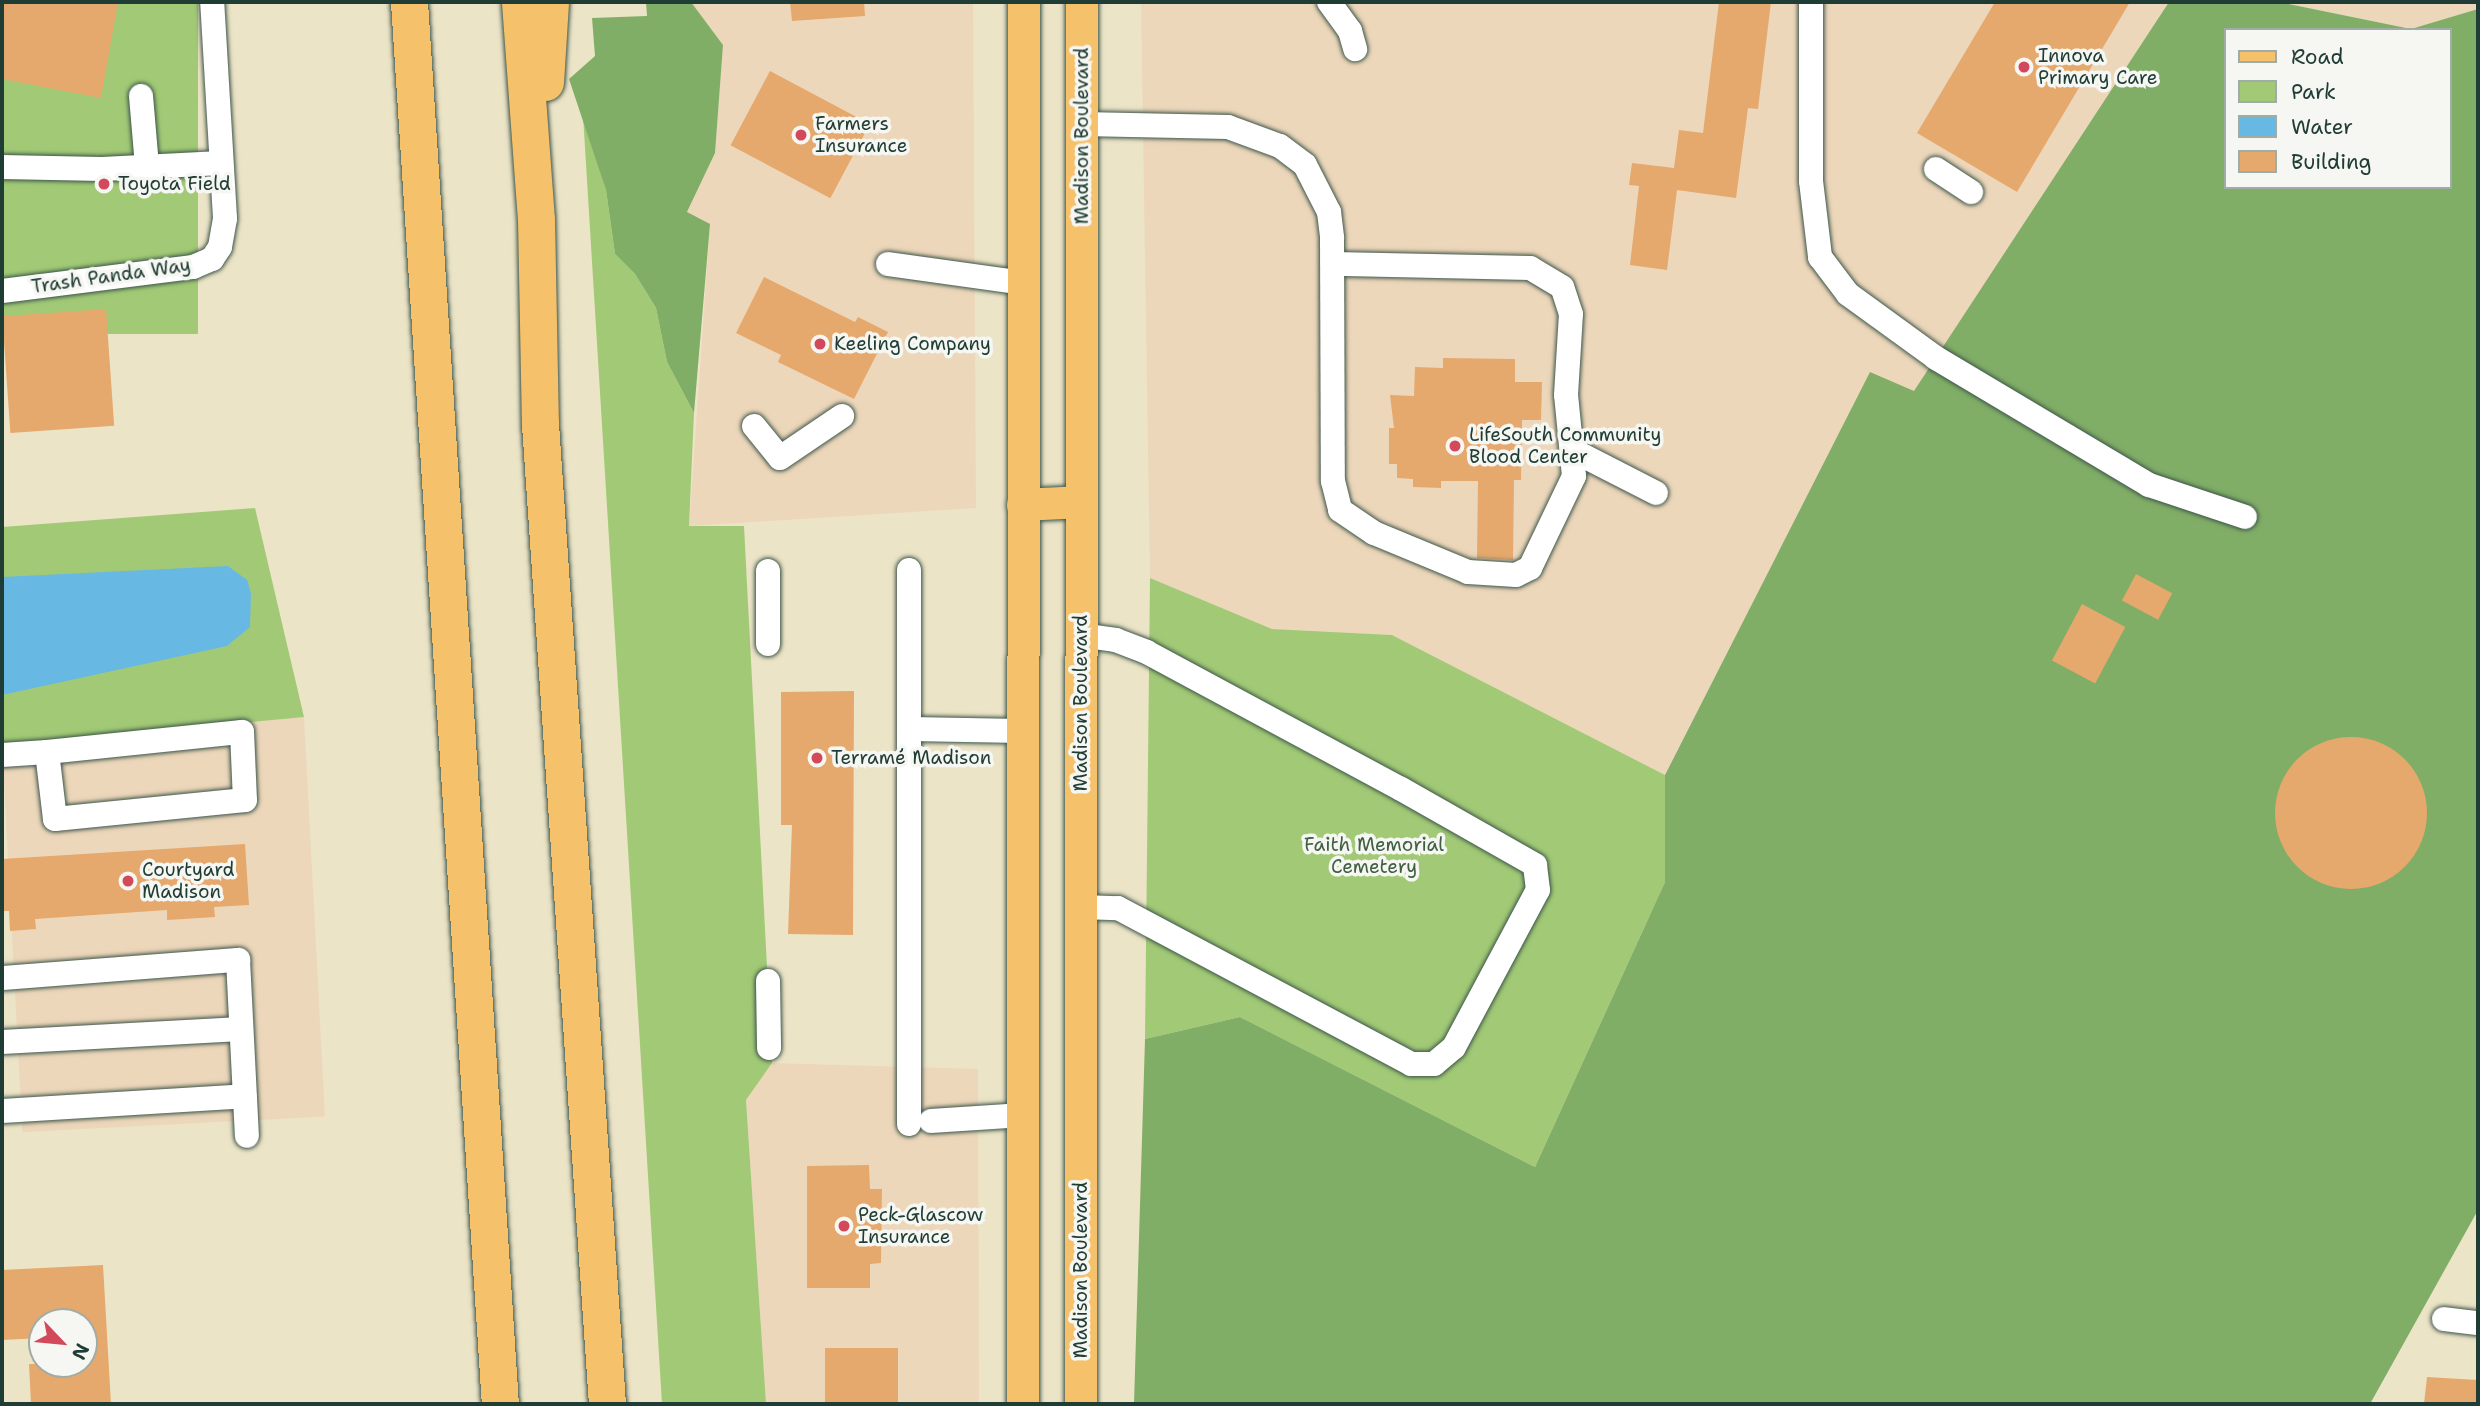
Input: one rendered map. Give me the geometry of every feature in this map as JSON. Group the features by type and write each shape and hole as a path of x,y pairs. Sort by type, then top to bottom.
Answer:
{"highway":[{"path":"520,2 536,219 540,424 607,1404"},
{"path":"536,219 550,2"},
{"path":"408,11 500,1404"}],"main road":[{"path":"1023,1404 1024,2"},
{"name":"Madison Boulevard","path":"1081,1404 1083,2"},
{"path":"1024,505 1082,502"}],"street":[{"name":"Trash Panda Way","path":"2,291 193,267 212,258 220,247 225,218 212,2"},
{"path":"1329,2 1350,31 1355,48"},
{"path":"1811,2 1811,181 1820,257 1848,294 1936,358 2149,485 2245,517"},
{"path":"141,96 147,166"},
{"path":"1082,124 1228,127 1280,146 1305,165 1319,187 1329,212 1333,264 1332,481 1340,510 1374,533 1468,572 1516,575 1530,568 1574,476 1574,451 1567,438 1566,395 1571,314 1562,287 1530,268 1333,264"},
{"path":"2,167 221,163"},
{"path":"1936,169 1972,192"},
{"path":"888,264 1024,283"},
{"path":"754,426 780,458 842,416"},
{"path":"1574,451 1656,493"},
{"path":"909,570 909,729 920,1122 1023,1115"},
{"path":"768,571 768,644"},
{"path":"1081,907 1118,908 1411,1065 1434,1065 1454,1047 1538,890 1535,864 1401,789 1147,652 1116,640 1082,635"},
{"path":"909,729 1023,731"},
{"path":"2,755 242,732 245,800 55,819 47,752"},
{"path":"2,978 238,960 247,1136"},
{"path":"768,981 769,1048"},
{"path":"2,1042 242,1029"},
{"path":"2,1111 245,1096"},
{"path":"2444,1319 2478,1322"}],"shaded area":[{"path":"691,2 973,2 976,508 689,526 710,225 687,213 715,153 723,45"},
{"path":"1141,2 2169,2 1914,392 1870,373 1665,775 1392,635 1272,629 1150,578"},
{"path":"2279,2 2478,2 2478,9 2414,28"},
{"path":"304,717 325,1116 22,1132 2,733"},
{"path":"772,1063 978,1069 979,1404 766,1404 746,1100"}],"green space":[{"name":"Toyota Field","path":"2,2 198,2 198,334 2,334"},
{"path":"646,2 691,2 723,45 715,153 687,212 710,224 694,413 667,362 656,308 635,274 615,254 606,190 569,79 595,56 592,18 647,16"},
{"path":"2169,2 2279,2 2406,28 2224,28 2224,189 2452,189 2452,28 2414,28 2478,9 2478,1210 2370,1404 1134,1404 1145,1039 1240,1017 1535,1167 1665,882 1665,775 1870,372 1914,391"},
{"path":"583,115 606,190 615,254 635,274 656,308 667,362 694,413 689,526 744,526 772,1063 746,1100 766,1404 662,1404"},
{"path":"255,508 304,717 2,745 2,527"},
{"name":"Faith Memorial Cemetery","path":"1150,578 1272,629 1392,635 1665,775 1665,882 1535,1167 1240,1017 1145,1039"}],"water":[{"path":"228,566 247,580 251,593 250,627 227,646 2,695 2,577"}],"building":[{"path":"2,2 118,2 101,98 2,79"},
{"path":"790,2 864,2 865,16 792,21"},
{"path":"1719,2 1771,2 1758,109 1748,108 1736,198 1677,190 1667,270 1630,265 1639,186 1629,185 1632,163 1674,168 1679,130 1703,133"},
{"name":"Innova Primary Care","path":"1995,2 2130,2 2017,192 1917,133"},
{"name":"Farmers Insurance","path":"770,71 870,124 830,198 731,145"},
{"name":"Keeling Company","path":"764,277 855,322 858,317 888,332 854,399 778,362 781,355 736,333"},
{"path":"106,309 114,426 10,433 2,316"},
{"name":"LifeSouth Community Blood Center","path":"1443,358 1515,359 1515,382 1542,382 1541,420 1522,420 1521,480 1514,480 1513,560 1477,558 1478,481 1441,481 1441,488 1413,487 1413,479 1397,478 1397,464 1389,464 1389,428 1394,428 1390,395 1414,396 1415,367 1443,368"},
{"path":"2136,574 2172,593 2158,620 2122,600"},
{"path":"2082,604 2125,627 2095,684 2052,661"},
{"path":"854,691 853,935 788,934 792,825 781,825 781,692"},
{"path":"2351,737 2380,743 2404,760 2421,784 2427,813 2421,842 2404,866 2380,883 2351,889 2322,883 2298,866 2281,842 2275,813 2281,784 2298,760 2322,743"},
{"path":"245,844 249,905 214,907 215,917 167,920 167,910 35,919 36,929 10,931 9,911 2,911 2,859"},
{"name":"Peck-Glascow Insurance","path":"869,1165 870,1189 882,1189 881,1263 870,1264 870,1288 807,1288 807,1166"},
{"path":"103,1265 111,1404 31,1404 30,1378 98,1378 98,1308 28,1308 28,1339 2,1340 2,1270"},
{"path":"825,1348 898,1348 898,1404 825,1404"},
{"path":"2427,1377 2478,1380 2478,1404 2424,1404"}],"place":[{"name":"Innova Primary Care","path":"2024,67"},
{"name":"Farmers Insurance","path":"801,135"},
{"name":"Toyota Field","path":"104,184"},
{"name":"Keeling Company","path":"820,344"},
{"name":"LifeSouth Community Blood Center","path":"1455,446"},
{"name":"Terramé Madison","path":"817,758"},
{"name":"Courtyard Madison","path":"128,881"},
{"name":"Peck-Glascow Insurance","path":"844,1226"}]}
